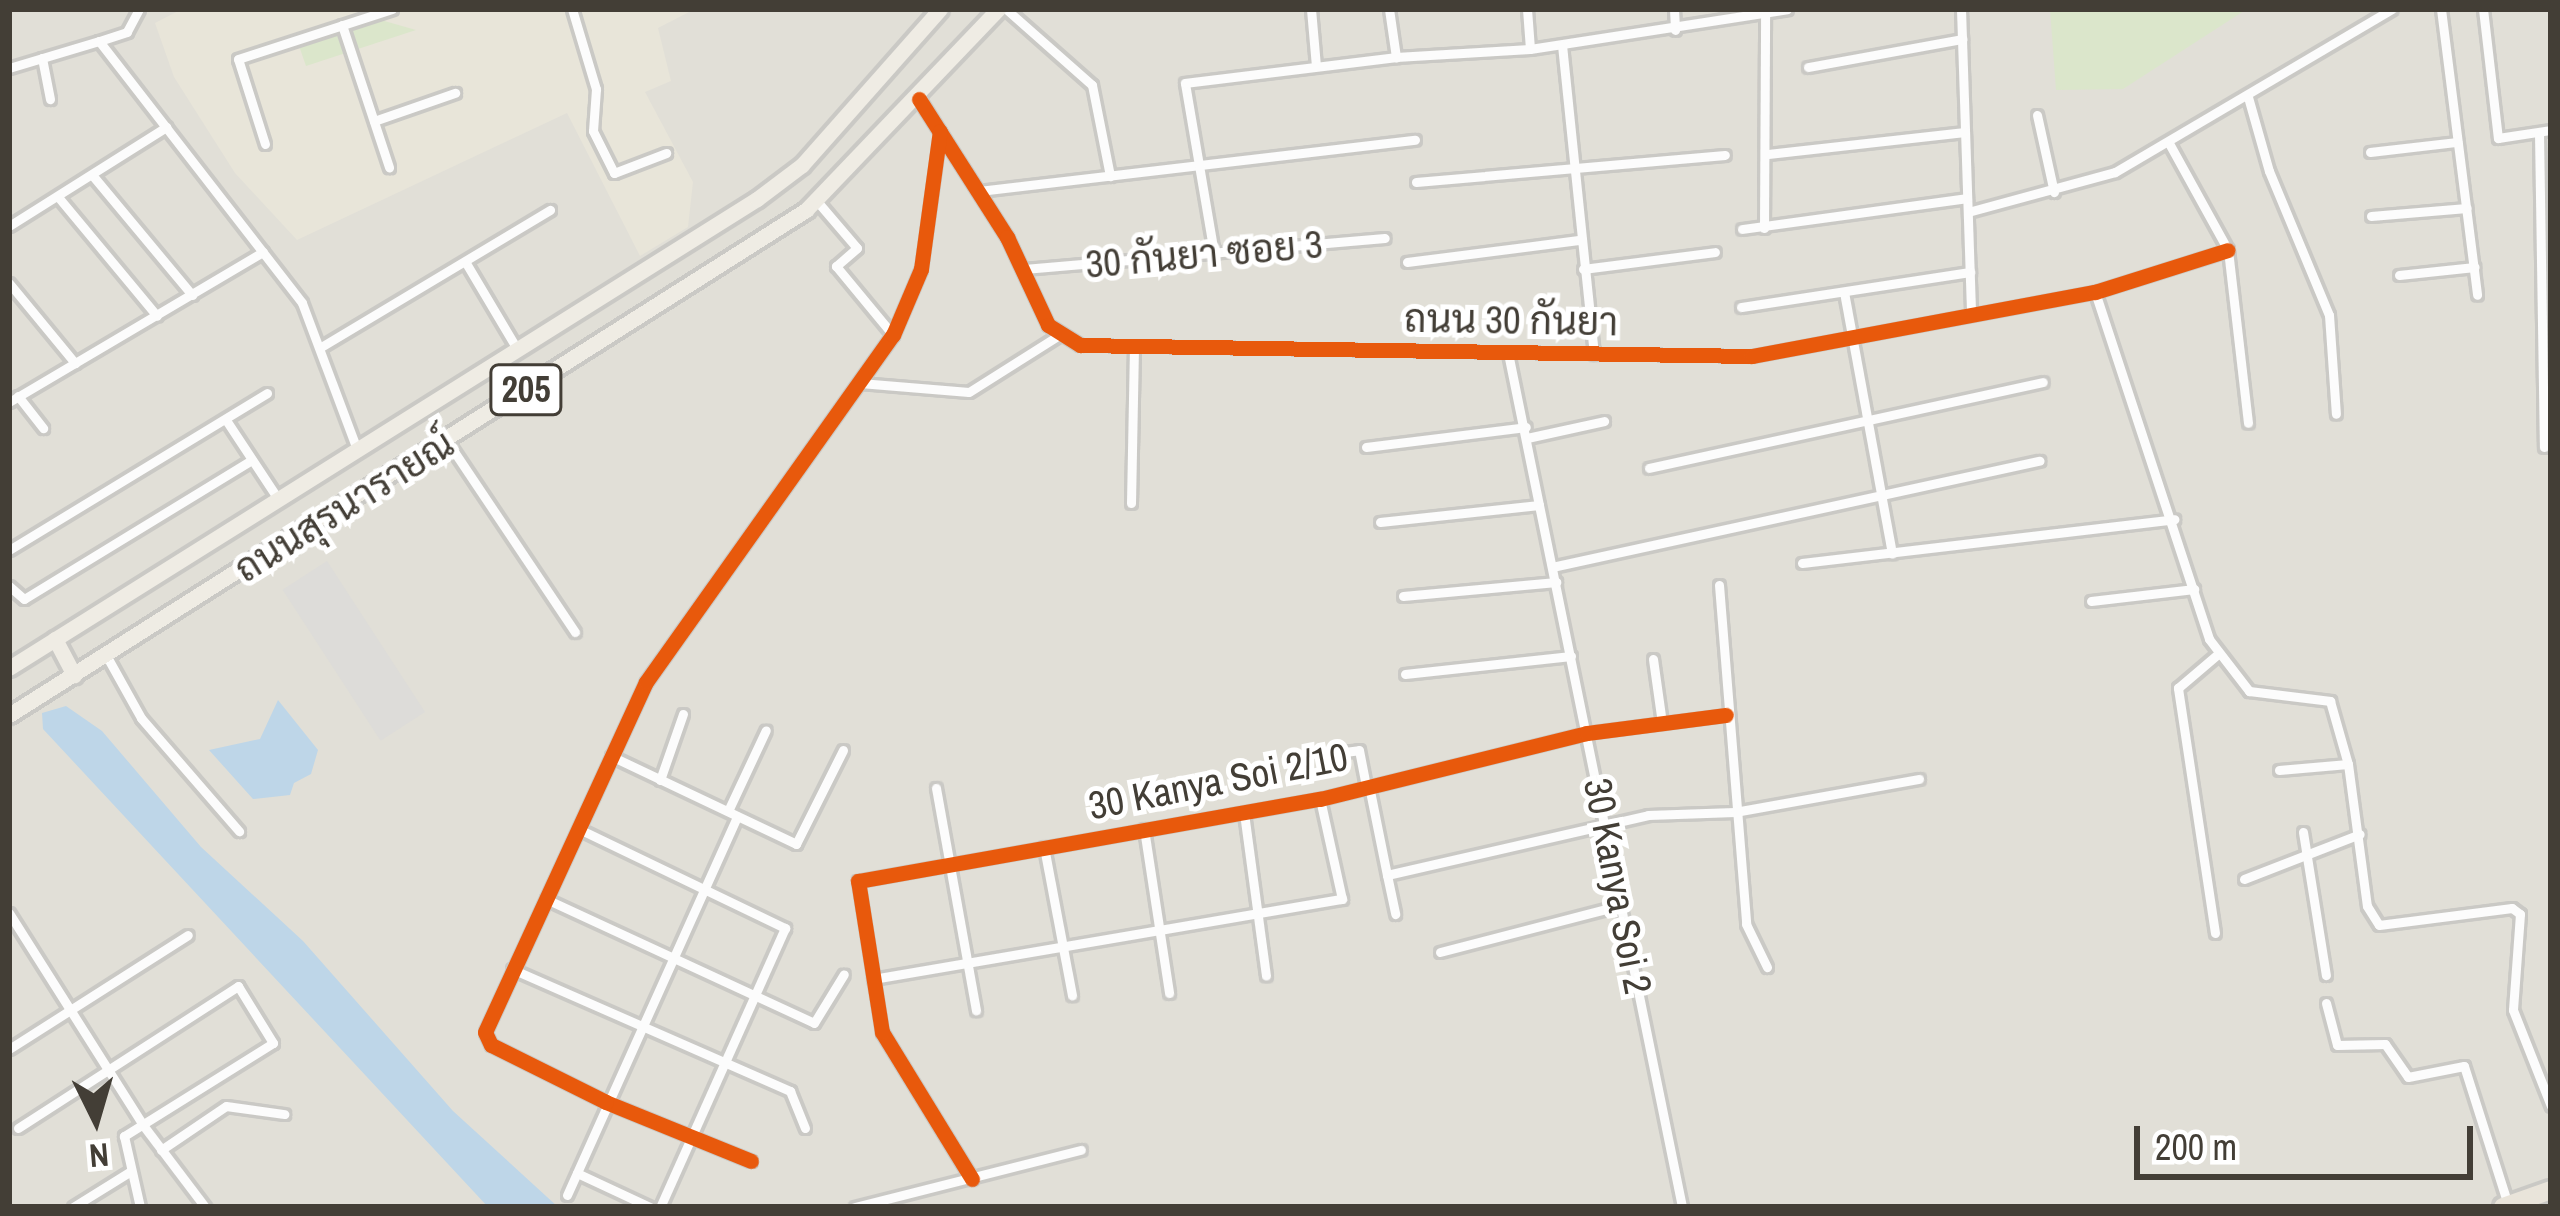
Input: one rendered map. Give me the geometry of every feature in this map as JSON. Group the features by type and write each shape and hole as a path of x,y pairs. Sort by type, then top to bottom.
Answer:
{"highway":[{"path":"2505,1206 2551,1190"}],"main road":[{"name":"ถนนสุรนารายณ์","path":"9,668 802,165 940,9"},
{"name":"ถนนสุรนารายณ์","path":"9,716 816,200 1002,9"},
{"path":"55,639 74,675"}],"street":[{"path":"9,68 127,32 139,9"},
{"path":"265,144 238,59 392,9"},
{"path":"572,9 596,89 593,131 614,173 666,153"},
{"path":"1002,9 1092,85 1110,176"},
{"path":"1311,9 1316,67"},
{"path":"1389,9 1396,57"},
{"path":"1528,9 1530,50"},
{"path":"1674,9 1676,30"},
{"path":"1214,253 1185,83 1396,57 1530,50 1787,9"},
{"path":"1961,9 1971,315"},
{"path":"1968,212 2054,192 2170,145 2392,9"},
{"path":"2441,9 2476,295"},
{"path":"2483,9 2498,138 2545,132 2544,447"},
{"path":"1764,228 1768,154 1765,14"},
{"path":"342,26 389,166"},
{"path":"1808,67 1962,39"},
{"path":"99,41 302,303 357,449"},
{"path":"1562,45 1594,354"},
{"path":"42,58 50,99"},
{"path":"374,121 455,93"},
{"path":"2248,97 2329,315 2336,414"},
{"path":"860,383 969,392 1057,337 979,191 919,99"},
{"path":"2037,115 2054,192"},
{"path":"9,226 166,128"},
{"path":"751,1161 606,1102 490,1045 485,1031 646,682 893,334 921,269 940,131"},
{"path":"1768,154 1965,132"},
{"path":"979,191 1415,140"},
{"path":"2370,152 2456,142"},
{"path":"2170,145 2228,250 2248,423"},
{"path":"1416,182 1725,154"},
{"path":"93,176 192,295"},
{"path":"59,198 157,316"},
{"path":"1742,229 1967,198"},
{"path":"816,200 857,248 836,266 893,334"},
{"path":"2372,216 2467,208"},
{"path":"321,347 550,210"},
{"name":"30 กันยา ซอย 3","path":"1024,269 1384,238"},
{"path":"1406,262 1579,240"},
{"name":"ถนน 30 กันยา","path":"1057,337 1134,346 1752,356 2095,292 2228,250"},
{"path":"43,428 14,399 263,252"},
{"path":"1583,269 1715,252"},
{"path":"466,263 517,350"},
{"path":"2399,275 2475,268"},
{"path":"1741,307 1970,272"},
{"path":"9,283 75,363"},
{"path":"1844,292 1892,554"},
{"path":"2095,292 2218,654 2249,691 2330,701 2348,764 2367,906 2379,925 2512,908 2520,914 2512,1010 2551,1106"},
{"path":"1131,503 1134,346"},
{"name":"30 Kanya Soi 2","path":"1508,353 1682,1207"},
{"path":"1649,468 1868,416 2043,382"},
{"path":"9,550 267,393"},
{"path":"226,420 278,499"},
{"path":"1366,447 1604,421"},
{"path":"447,440 575,632"},
{"path":"9,586 24,599 253,460"},
{"path":"1552,567 1698,540 1883,490 2040,461"},
{"path":"1381,521 1539,505"},
{"path":"1802,563 2174,519"},
{"path":"1403,596 1556,582"},
{"path":"1719,585 1746,924 1767,967"},
{"path":"2091,601 2194,589"},
{"path":"2215,933 2178,688 2218,654"},
{"path":"106,655 142,718 239,831"},
{"path":"1405,674 1571,656"},
{"path":"1653,659 1662,723"},
{"path":"660,780 683,714"},
{"name":"30 Kanya Soi 2/10","path":"873,979 858,881 1320,800 1587,733 1726,715"},
{"path":"567,1196 705,888 766,730"},
{"path":"611,755 798,843 843,750"},
{"path":"1328,754 1358,750 1394,914"},
{"path":"2279,770 2348,764"},
{"path":"1387,874 1606,823 1736,812 1918,779"},
{"path":"936,788 976,1010"},
{"path":"972,1179 882,1032 873,979 1342,899 1320,800"},
{"path":"1244,813 1266,976"},
{"path":"579,829 785,928 660,1207"},
{"path":"1144,829 1169,993"},
{"path":"2303,832 2313,857 2326,975"},
{"path":"2244,879 2313,857 2360,834"},
{"path":"1044,847 1072,995"},
{"path":"546,898 818,1024 844,974"},
{"path":"1441,952 1622,905"},
{"path":"9,913 143,1125 205,1207"},
{"path":"9,1049 188,935"},
{"path":"512,969 723,1066 790,1091 806,1128"},
{"path":"18,1128 238,986 273,1043 124,1136 140,1207"},
{"path":"2326,1003 2337,1045 2385,1044 2408,1077 2464,1066 2505,1206"},
{"path":"161,1150 226,1106 284,1114"},
{"path":"854,1207 885,1203 1081,1150"},
{"path":"73,1207 131,1171"},
{"path":"578,1173 650,1207"}],"shaded area":[{"path":"9,9 2551,9 2551,1207 9,1207"},
{"path":"182,9 695,9 658,28 671,81 645,92 693,182 688,227 640,256 567,113 297,240 235,173 174,77 155,23"},
{"path":"327,561 425,712 381,741 283,590"}],"green space":[{"path":"2050,9 2247,9 2123,89 2056,90"},
{"path":"374,18 416,30 306,66 298,43"}],"water":[{"path":"278,700 318,750 311,774 294,783 290,795 253,799 209,750 260,739"},
{"path":"66,706 102,731 201,847 303,941 453,1111 558,1207 488,1207 43,729 42,713"}],"cycle path":[{"path":"919,99 1007,237 1048,325 1080,345 1752,356 2095,292 2228,250"},
{"path":"751,1161 606,1102 491,1045 485,1032 646,682 893,335 921,269 940,131"},
{"path":"972,1179 882,1032 858,881 1320,799 1587,733 1726,715"}]}
